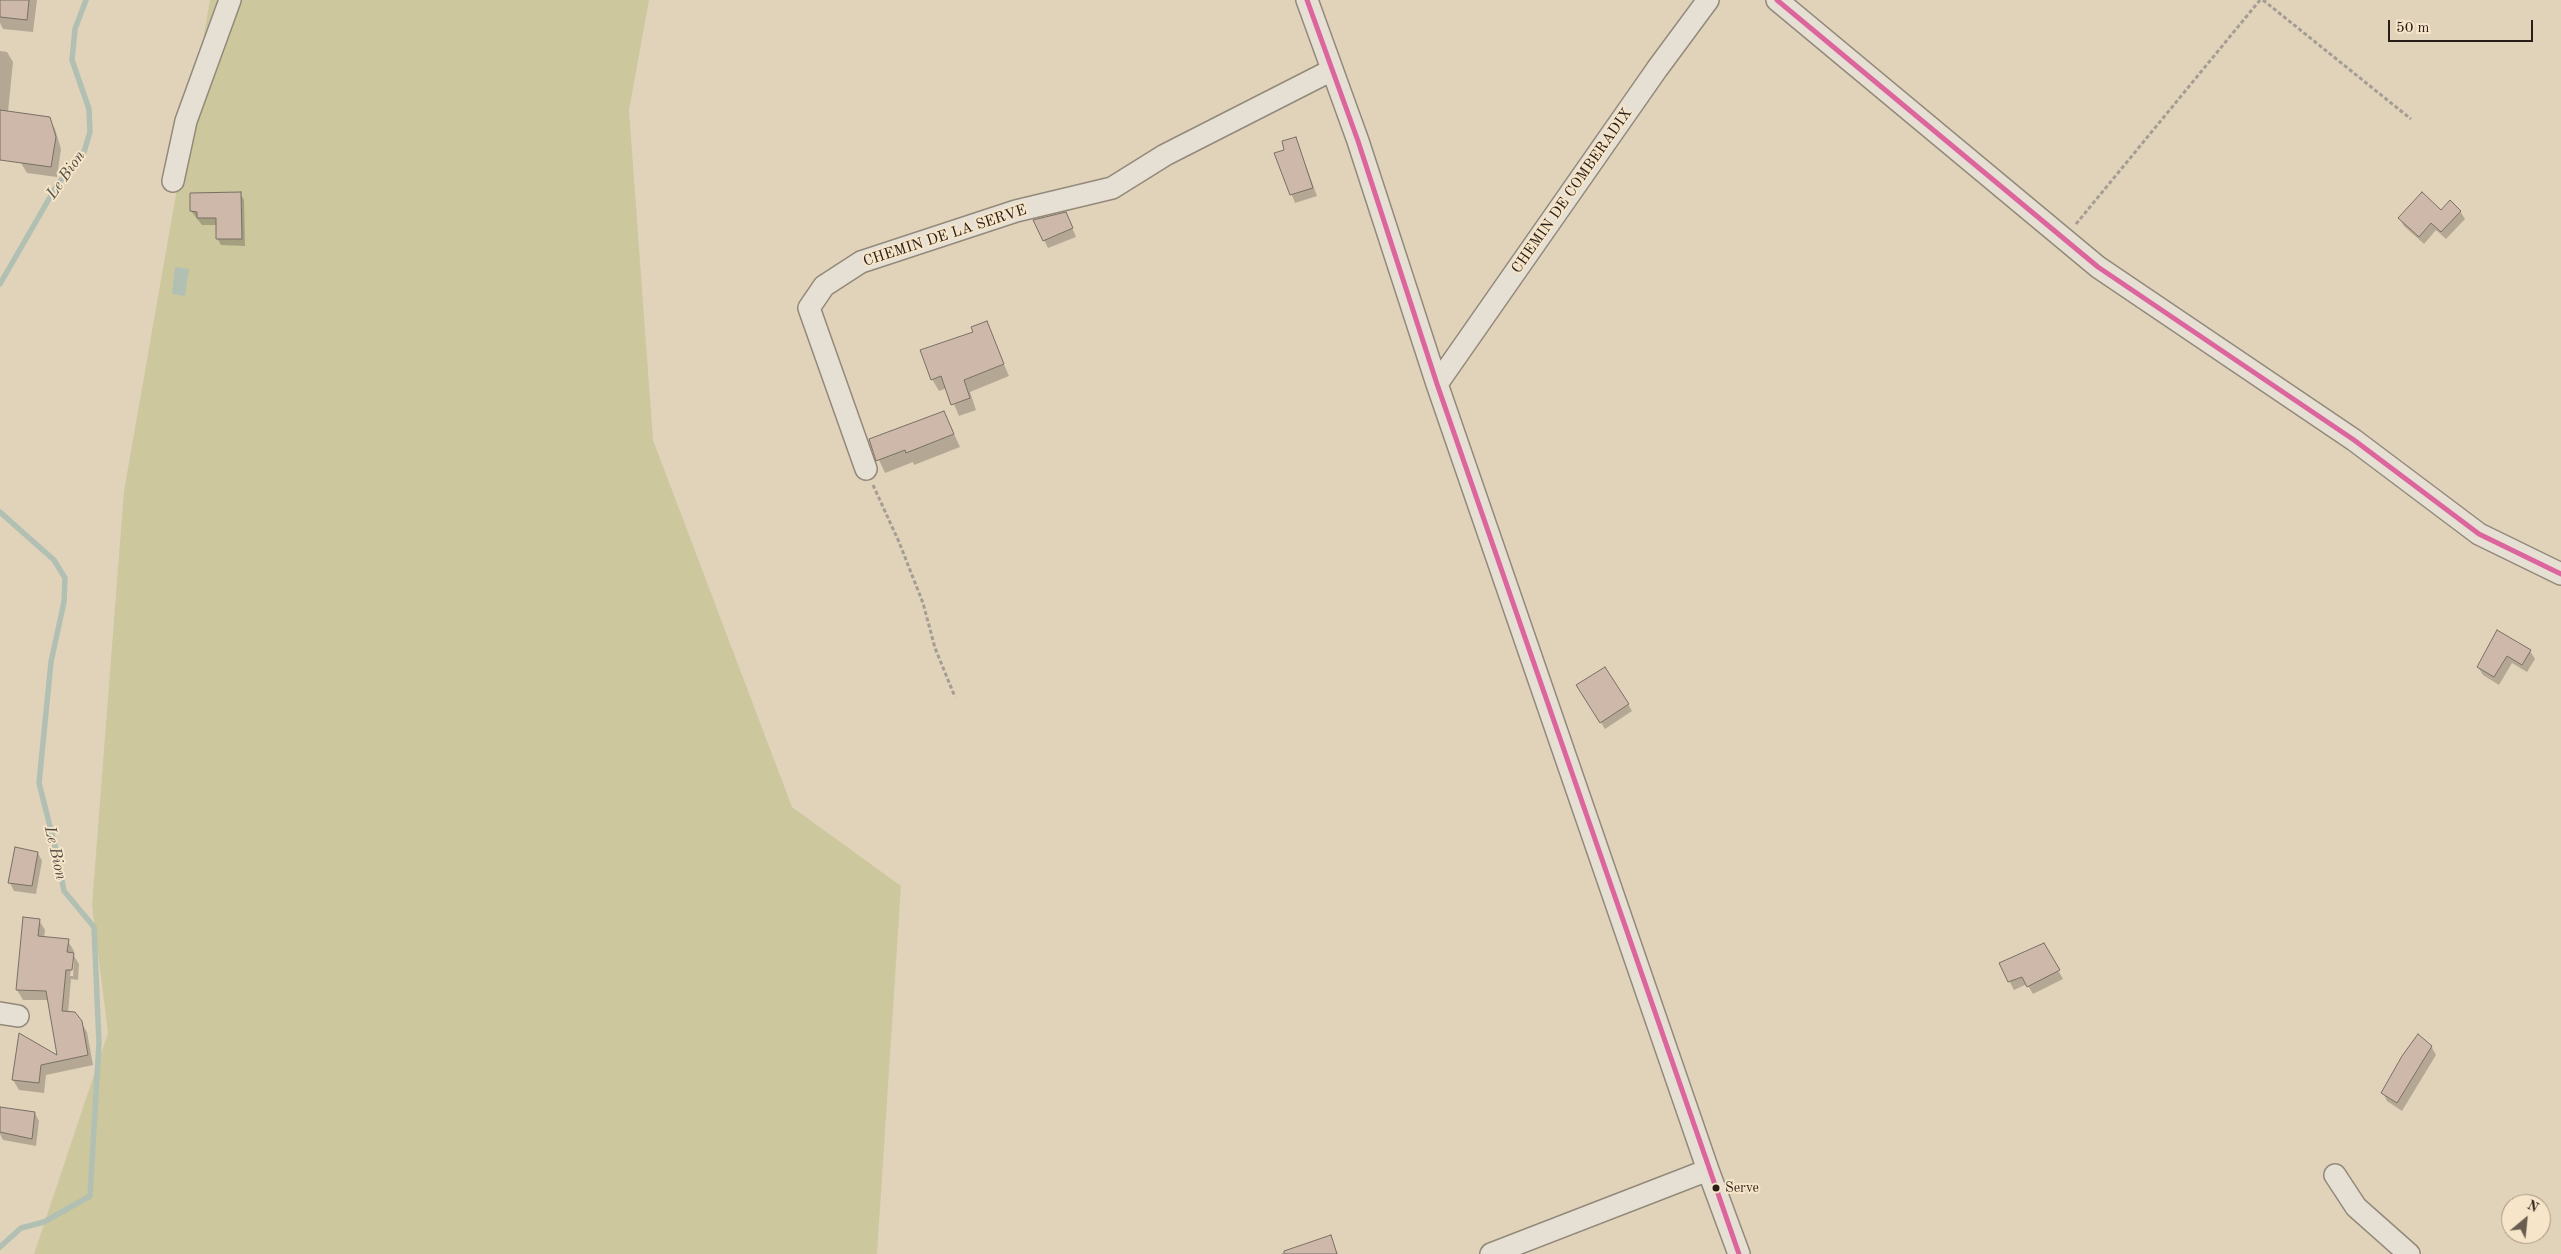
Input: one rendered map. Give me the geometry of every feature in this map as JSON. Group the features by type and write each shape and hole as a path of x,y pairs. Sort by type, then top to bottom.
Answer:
{"street":[{"path":"173,181 186,121 230,0"},
{"path":"1307,0 1358,141 1437,384 1708,1170 1739,1254"},
{"name":"CHEMIN DE COMBERADIX","path":"1437,384 1657,69 1708,0"},
{"path":"1777,0 2098,267 2354,440 2479,534 2561,574"},
{"name":"CHEMIN DE LA SERVE","path":"866,468 809,308 824,286 861,262 1016,211 1112,188 1165,155 1332,70"},
{"path":"1491,1254 1708,1170"},
{"path":"2335,1175 2356,1207 2409,1254"}],"path":[{"path":"2064,238 2262,0 2411,119"},
{"path":"866,468 899,542 922,603 935,648 955,697"}],"shaded area":[{"path":"210,0 649,0 629,110 653,440 792,807 901,886 877,1254 34,1254 108,1033 92,905 124,491"},
{"path":"175,267 189,269 185,296 172,294"}],"building":[{"path":"0,0 29,0 27,20 0,17"},
{"path":"0,110 50,117 56,137 51,167 0,160"},
{"path":"1296,137 1313,188 1290,195 1274,153 1284,150 1282,141"},
{"path":"241,192 242,239 216,239 216,218 197,218 197,212 190,211 190,193"},
{"path":"2422,192 2441,210 2450,200 2461,211 2441,232 2431,223 2419,237 2398,218"},
{"path":"1066,212 1073,228 1043,241 1033,220"},
{"path":"987,321 1004,364 964,380 970,398 951,405 941,376 931,380 920,350 973,332 971,327"},
{"path":"944,411 954,434 906,453 905,450 876,461 869,439"},
{"path":"2497,630 2531,650 2522,665 2507,656 2494,677 2477,667"},
{"path":"1605,667 1629,704 1600,723 1576,685"},
{"path":"15,847 38,852 32,886 8,883"},
{"path":"23,917 40,919 38,936 69,939 67,952 74,953 72,970 66,970 62,1011 75,1012 82,1021 88,1055 41,1065 39,1083 12,1080 19,1033 57,1055 46,991 16,990"},
{"path":"2044,943 2060,970 2027,987 2022,977 2008,982 1999,963"},
{"path":"2418,1034 2432,1046 2397,1103 2381,1093 2402,1056"},
{"path":"0,1107 35,1112 32,1139 0,1132"},
{"path":"1331,1235 1337,1254 1284,1254 1284,1251"}],"waterway":[{"name":"Le Bion","path":"0,284 57,185 84,152 90,132 89,109 72,60 75,29 86,0"},
{"name":"Le Bion","path":"0,512 54,560 65,578 64,602 51,662 39,783 57,854 64,891 94,927 99,1043 90,1196 44,1222 21,1228 0,1247"}],"transit line":[{"path":"1307,0 1358,141 1437,384 1739,1254"},
{"path":"1777,0 2098,267 2354,440 2479,534 2561,574"}],"place":[{"name":"Serve","path":"1716,1188"}]}
